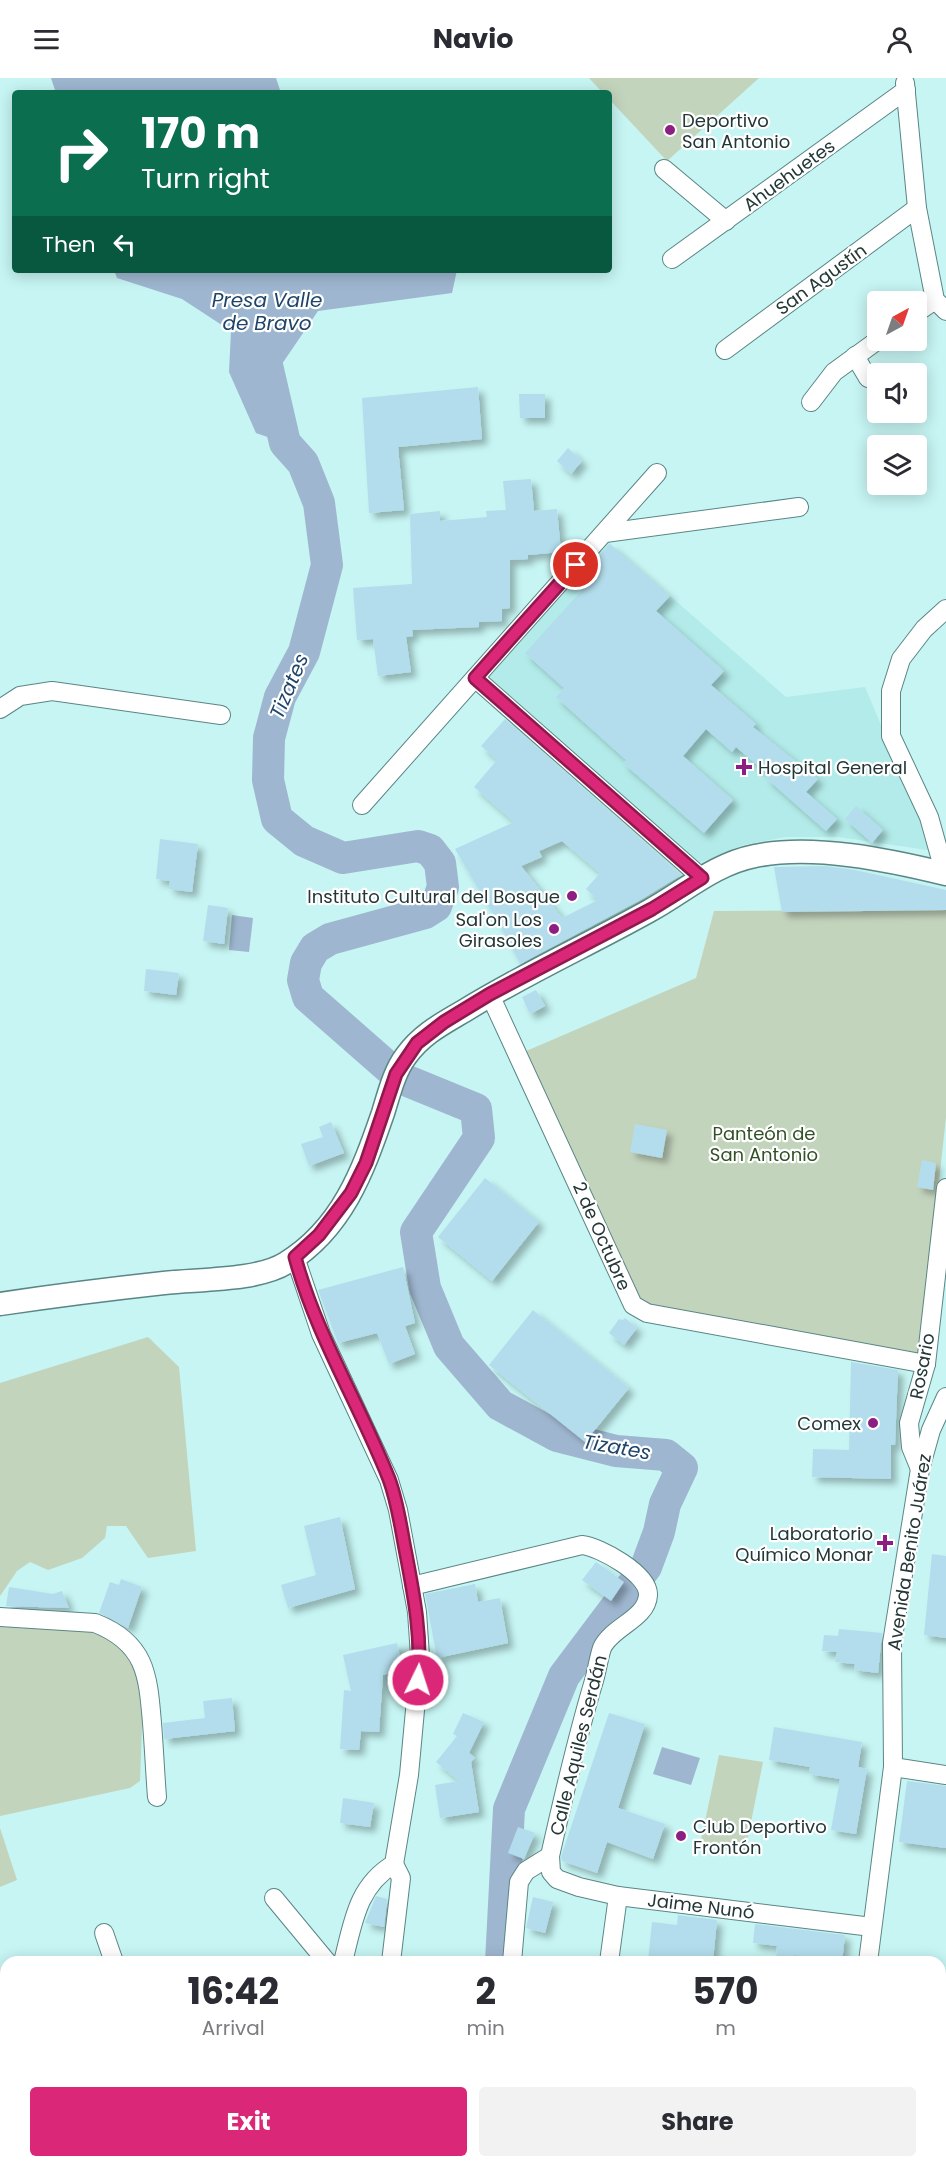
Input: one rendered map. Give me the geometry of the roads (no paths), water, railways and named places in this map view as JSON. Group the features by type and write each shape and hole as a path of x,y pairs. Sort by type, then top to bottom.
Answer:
{"main road":[{"path":"0,1304 89,1291 255,1273 284,1265 325,1229 360,1177 396,1074 405,1057 430,1031 490,994 652,909 702,878 741,859 770,854 868,858 945,874"}],"street":[{"path":"905,84 917,208 941,306"},
{"name":"Ahuehuetes","path":"672,260 905,84"},
{"path":"664,169 726,221"},
{"name":"San Agustín","path":"724,350 917,208"},
{"path":"811,402 834,372 867,348"},
{"path":"855,356 867,376"},
{"path":"362,805 657,473"},
{"path":"605,533 800,507"},
{"path":"945,874 929,817 891,736 891,691 901,659 924,629 946,609"},
{"path":"475,678 702,878"},
{"path":"0,709 20,696 52,691 221,715"},
{"name":"2 de Octubre","path":"490,994 633,1305 647,1312 926,1364"},
{"name":"Rosario","path":"920,1469 911,1447 909,1423 926,1364 946,1188"},
{"path":"295,1257 321,1334 389,1480 398,1510 417,1612 420,1656 409,1775 394,1864 401,1878 392,1956"},
{"name":"Avenida Benito Juárez","path":"869,1956 893,1767 892,1643 920,1469 931,1430 946,1396"},
{"name":"Calle Aquiles Serdán","path":"412,1586 582,1545 598,1548 628,1568 643,1581 648,1590 645,1606 607,1638 602,1648 575,1742 550,1856"},
{"path":"0,1617 96,1623 108,1628 130,1644 143,1665 149,1686 158,1797"},
{"path":"893,1767 946,1775"},
{"path":"513,1956 519,1882 526,1871 550,1856"},
{"name":"Jaime Nunó","path":"550,1856 551,1872 567,1885 618,1896 872,1927"},
{"path":"345,1956 362,1895 375,1878 394,1864"},
{"path":"610,1956 618,1896"},
{"path":"274,1898 322,1956"},
{"path":"104,1933 112,1956"}],"water":[{"path":"51,78 276,78 280,90 55,90"},
{"name":"Presa Valle de Bravo","path":"115,273 456,273 452,293 318,311 267,386 285,443 256,433 229,372 231,331 182,299 117,278"},
{"path":"232,915 253,918 249,952 229,950"},
{"path":"662,1747 700,1758 691,1785 653,1774"}],"waterway":[{"name":"Tizates","path":"246,273 285,443 303,463 319,503 327,565 304,652 280,697 269,738 268,780 277,819 304,841 343,858 418,846 430,850 440,863 443,887 436,906 425,913 330,939 315,948 306,963 303,980 308,997 389,1068"},
{"name":"Tizates","path":"410,1082 476,1109 479,1138 416,1232 425,1288 449,1346 500,1405 557,1436 616,1451 666,1455 682,1468 665,1504 659,1532 646,1567 564,1676 509,1809 501,1956"}],"place":[{"name":"Deportivo San Antonio","path":"670,130"},
{"name":"Hospital General","path":"744,767"},
{"name":"Instituto Cultural del Bosque","path":"572,896"},
{"name":"Sal'on Los Girasoles","path":"554,929"},
{"name":"Comex","path":"873,1423"},
{"name":"Laboratorio Químico Monar","path":"885,1543"},
{"name":"Club Deportivo Frontón","path":"681,1836"}],"park label":[{"name":"Panteón de San Antonio","path":"764,1143"}]}
